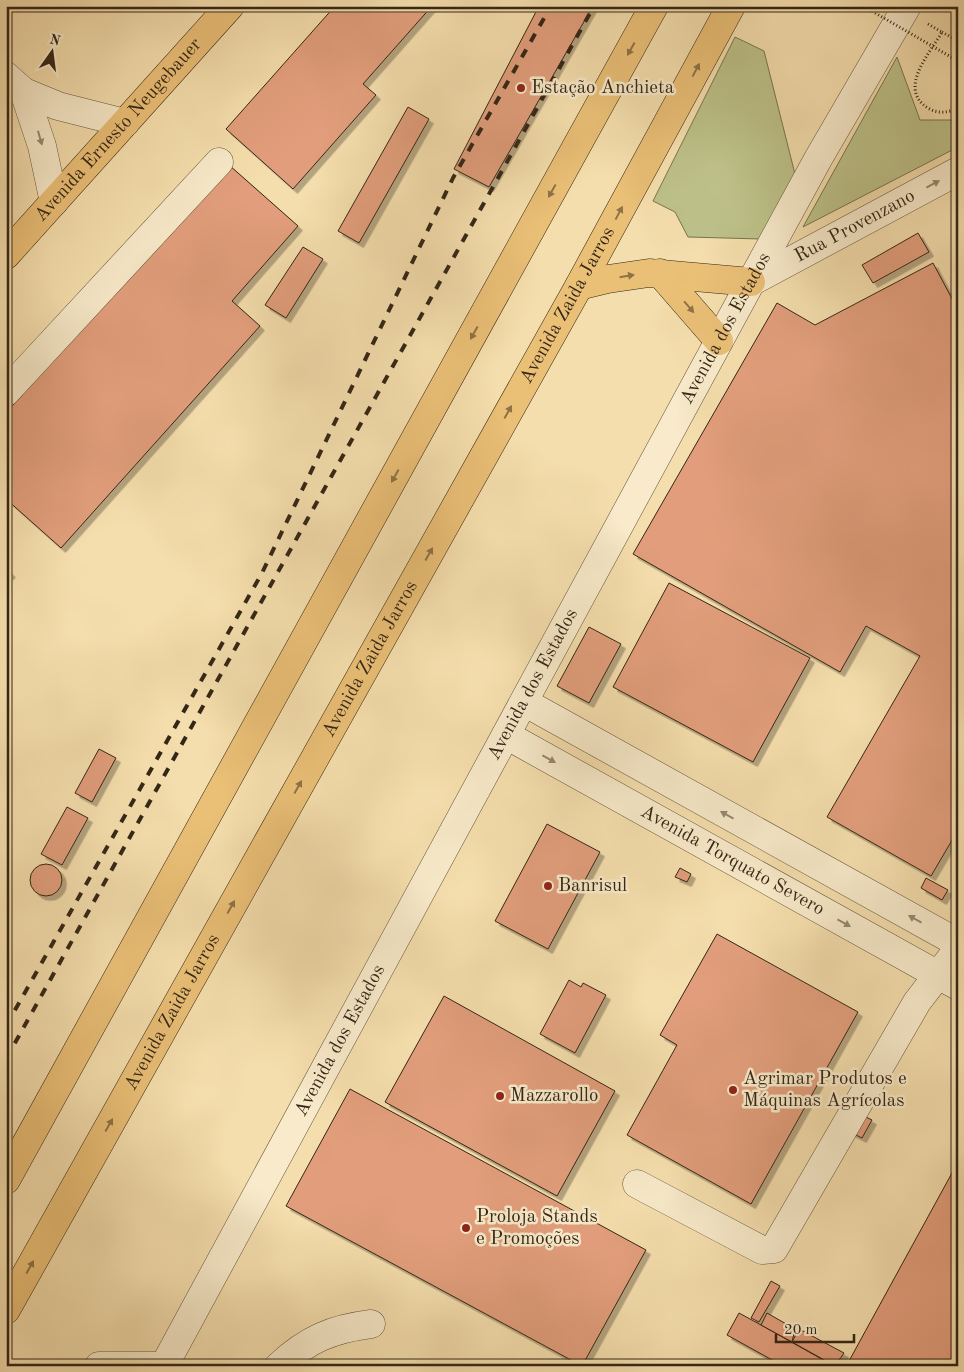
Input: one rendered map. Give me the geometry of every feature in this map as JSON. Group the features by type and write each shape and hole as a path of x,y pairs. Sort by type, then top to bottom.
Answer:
{"main road":[{"name":"Avenida Ernesto Neugebauer","path":"6,255 230,6"},
{"path":"6,1180 654,6"},
{"name":"Avenida Zaida Jarros","path":"6,1310 579,286 731,6"},
{"path":"579,286 623,276 660,273 751,282"},
{"path":"660,273 719,341"}],"street":[{"name":"Avenida dos Estados","path":"164,1366 818,159 906,8"},
{"path":"15,84 78,113 125,123"},
{"path":"15,84 42,146 54,202"},
{"path":"6,392 219,162"},
{"name":"Rua Provenzano","path":"751,282 958,171"},
{"name":"Avenida Torquato Severo","path":"524,702 958,943"},
{"name":"Avenida Torquato Severo","path":"506,735 948,980"},
{"path":"729,859 751,828"},
{"path":"637,1184 762,1250 774,1249 917,1002 948,980 958,949"},
{"path":"279,1366 297,1349 321,1335 347,1327 371,1324"},
{"path":"99,1366 156,1366"}],"path":[{"path":"863,6 958,61"},
{"path":"906,8 958,41"},
{"path":"942,32 916,74 915,92 925,106 941,112 958,108"}],"green space":[{"path":"735,37 764,51 796,178 761,239 688,237 675,212 653,201"},
{"path":"897,57 920,120 958,120 958,147 803,227"}],"building":[{"path":"335,6 432,6 363,84 376,95 293,189 226,129"},
{"name":"Estação Anchieta","path":"539,6 593,6 489,187 454,169"},
{"path":"408,107 429,119 359,243 338,231"},
{"path":"229,165 298,226 232,301 260,326 61,548 6,499 6,413"},
{"path":"918,233 929,252 873,283 862,265"},
{"path":"303,247 323,259 286,318 265,305"},
{"path":"933,263 958,310 958,830 931,876 827,817 920,656 866,626 840,672 633,554 777,303 815,325"},
{"path":"6,568 11,573 6,578"},
{"path":"669,583 810,658 753,762 613,687"},
{"path":"589,627 621,644 589,703 557,686"},
{"path":"99,749 116,758 92,802 75,793"},
{"path":"67,807 88,818 62,865 41,854"},
{"name":"Banrisul","path":"547,824 600,852 548,949 495,921"},
{"path":"46,864 52,865 57,869 61,874 61,886 57,891 52,895 46,896 40,895 35,891 31,886 30,880 31,874 35,869 40,865"},
{"path":"680,868 691,874 687,882 675,877"},
{"path":"926,878 948,890 942,900 921,888"},
{"name":"Agrimar Produtos e Máquinas Agrícolas","path":"717,934 858,1012 751,1204 627,1135 677,1045 660,1035"},
{"path":"569,980 581,987 583,983 606,995 575,1053 540,1034"},
{"name":"Mazzarollo","path":"444,996 615,1091 557,1196 385,1102"},
{"name":"Proloja Stands e Promoções","path":"350,1089 646,1250 582,1366 286,1206"},
{"path":"860,1114 872,1120 862,1138 850,1132"},
{"path":"958,1162 958,1366 857,1366 849,1361"},
{"path":"771,1281 780,1286 759,1322 751,1318"},
{"path":"739,1313 834,1366 783,1366 727,1335"},
{"path":"767,1313 795,1329 792,1342 761,1325"},
{"path":"799,1329 844,1353 835,1366 792,1342"}],"railway":[{"path":"6,1026 262,573 453,178 551,6"},
{"path":"6,1059 594,6"}],"place":[{"name":"Estação Anchieta","path":"521,88"},
{"name":"Banrisul","path":"548,886"},
{"name":"Agrimar Produtos e Máquinas Agrícolas","path":"733,1090"},
{"name":"Mazzarollo","path":"500,1096"},
{"name":"Proloja Stands e Promoções","path":"466,1228"}]}
